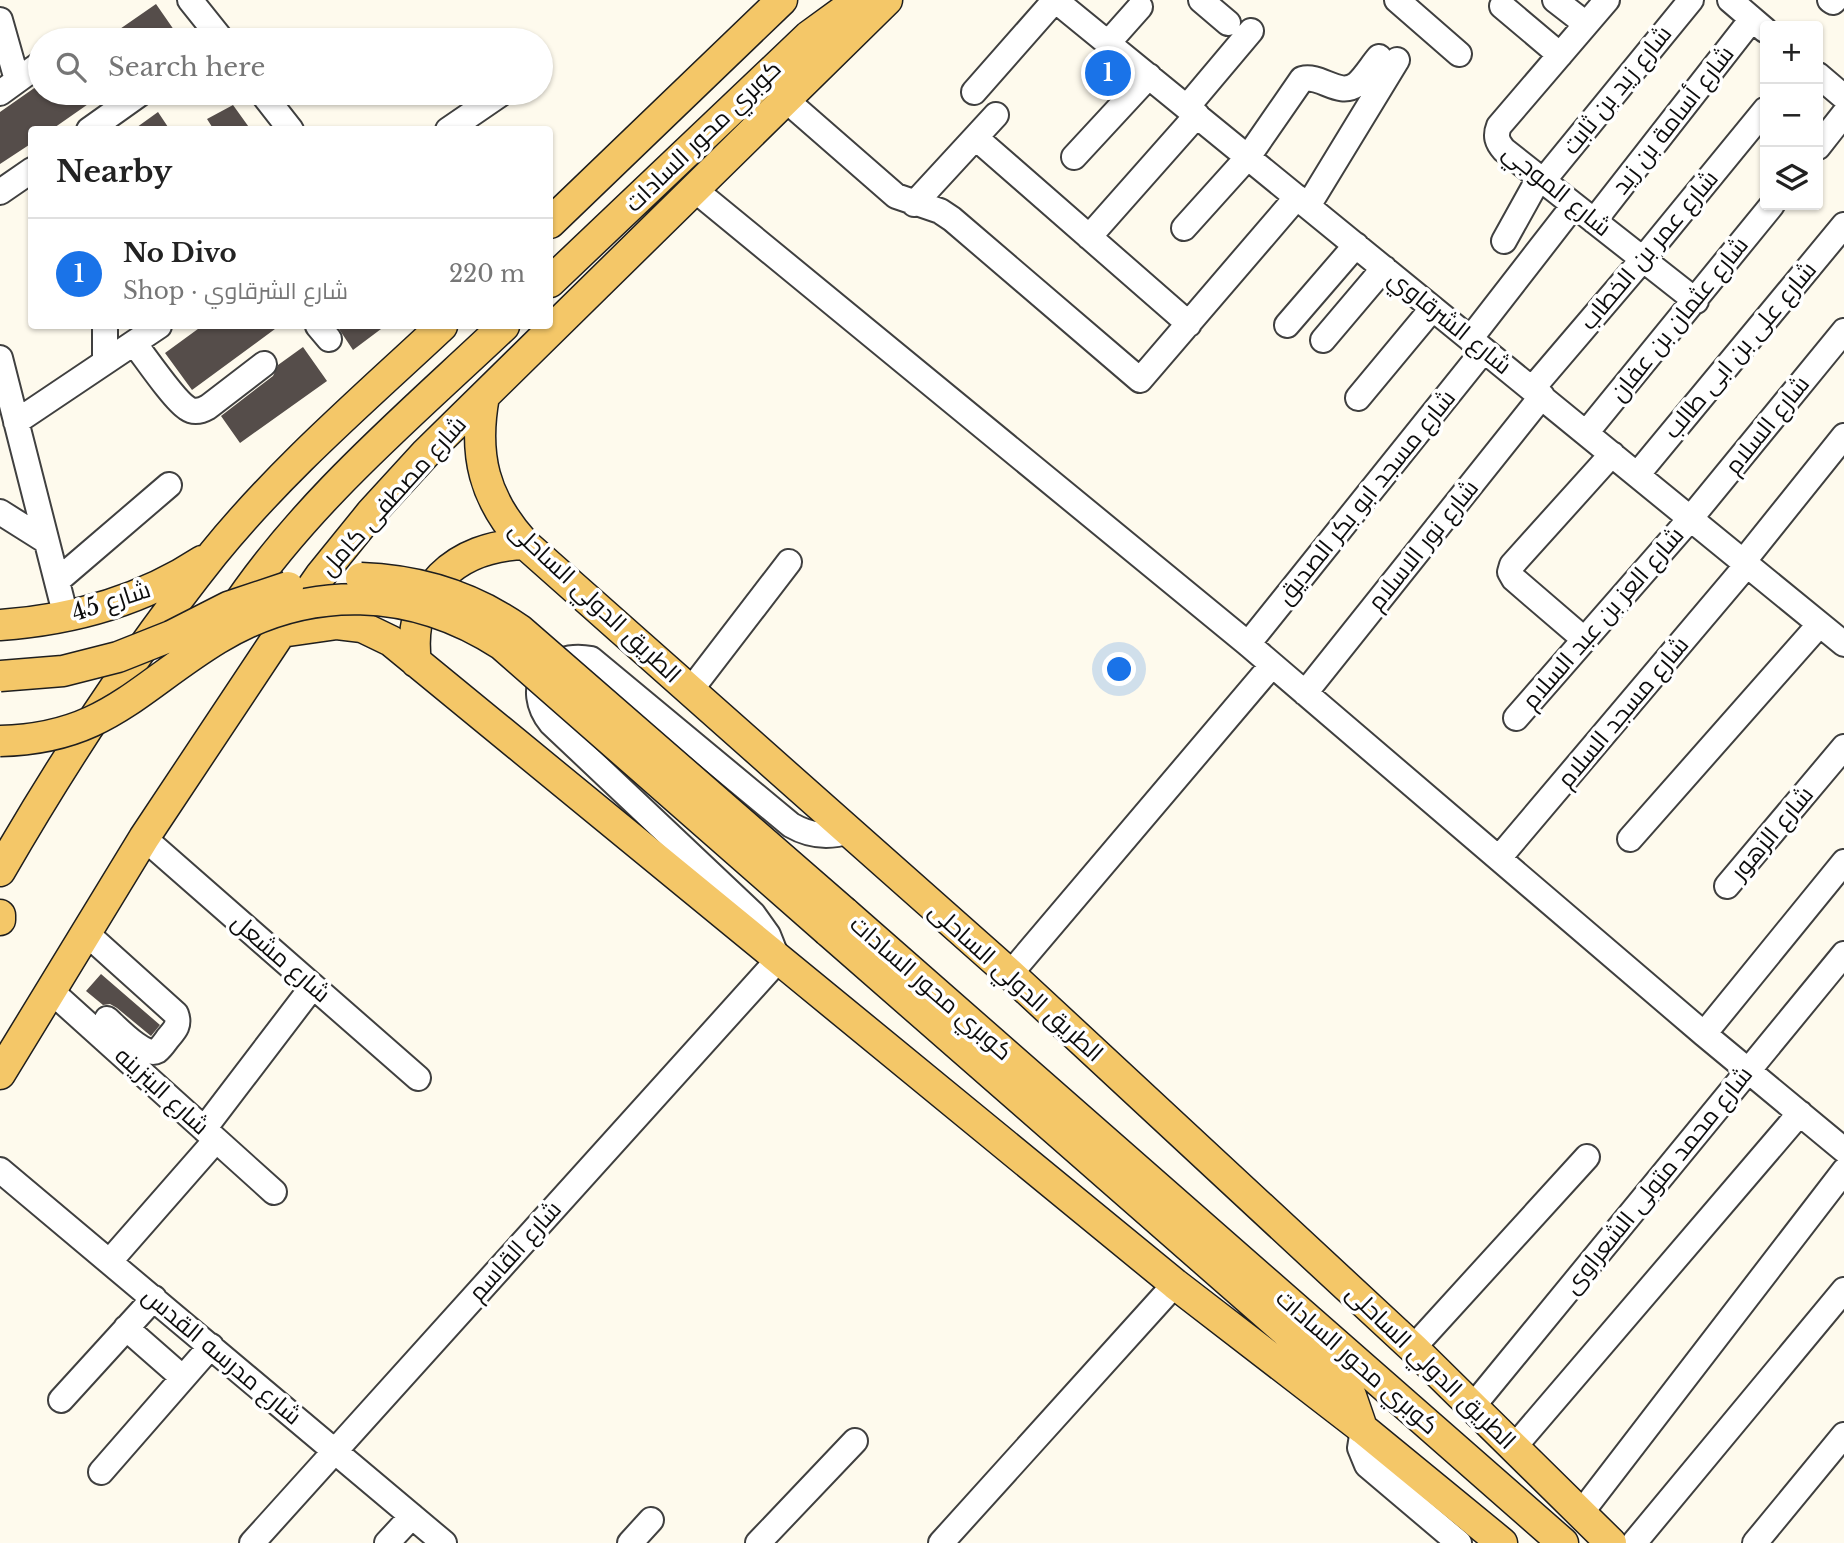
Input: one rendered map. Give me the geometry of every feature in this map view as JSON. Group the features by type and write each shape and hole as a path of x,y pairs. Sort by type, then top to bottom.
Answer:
{"main road":[{"path":"553,220 782,0"},
{"name":"كوبري محور السادات","path":"553,279 788,56 823,25 865,0"},
{"name":"شارع مصطفى كامل","path":"553,329 887,0"},
{"path":"0,871 107,702 214,554 322,438 439,329"},
{"name":"كوبري محور السادات","path":"215,640 259,575 350,472 501,329"},
{"name":"شارع مصطفى كامل","path":"0,1074 144,838 320,576 371,513 426,453 553,329"},
{"name":"الطريق الدولي الساحلى","path":"484,396 479,442 485,475 497,508 525,544 1010,974 1413,1348 1611,1543"},
{"path":"416,662 413,644 417,620 425,598 439,578 457,562 478,551 501,545 525,544"},
{"name":"شارع 45","path":"0,625 66,617 111,605 138,595 214,554"},
{"name":"كوبري محور السادات","path":"0,676 62,671 118,657 171,636 228,607 314,581 363,578 412,583 482,606 520,629 1329,1370 1351,1396 1363,1429"},
{"name":"كوبري محور السادات","path":"0,741 43,737 87,724 126,704 215,640 262,616 287,608 337,599 362,598 427,608 466,623 519,659 836,921 1563,1543"},
{"path":"281,632 337,624 362,627 391,641 1175,1283 1363,1429 1502,1543"}],"street":[{"path":"190,0 211,28"},
{"path":"974,92 1055,0"},
{"name":"شارع الشرقاوي","path":"1055,0 1844,644"},
{"path":"1089,237 1192,111 1239,27 1201,0"},
{"path":"1397,0 1459,54"},
{"path":"1555,0 1586,24"},
{"path":"1502,6 1560,55 1607,0"},
{"name":"شارع زيد بن ثابت","path":"1504,241 1541,179 1691,0"},
{"path":"1730,0 1759,25"},
{"path":"1108,43 1140,7"},
{"path":"0,20 9,87 28,73"},
{"name":"شارع أسامة بن زيد","path":"1594,221 1759,25"},
{"name":"شارع الموجي","path":"1560,55 1499,126 1496,134 1498,143 1696,301"},
{"path":"786,100 896,196 914,204 928,206 952,219 1140,380 1303,202 1388,58 1349,88 1340,89 1311,77 1303,79 1248,157 1184,228"},
{"path":"1074,157 1149,76"},
{"path":"1823,79 1844,97"},
{"path":"95,126 124,105"},
{"path":"271,105 288,126"},
{"path":"454,126 484,105"},
{"path":"1823,141 1844,114"},
{"path":"914,204 996,115"},
{"name":"شارع عمر بن الخطاب","path":"1537,393 1760,116"},
{"path":"976,138 1189,324"},
{"path":"0,192 28,173"},
{"path":"695,190 1248,644 1704,1034 1844,1150"},
{"name":"شارع مسجد ابو بكر الصديق","path":"1248,644 1477,344 1574,205"},
{"name":"شارع عثمان بن عفان","path":"1586,433 1768,210"},
{"name":"شارع على بن ابى طالب","path":"1637,475 1844,225"},
{"path":"1287,325 1356,246"},
{"path":"1323,340 1384,268"},
{"path":"1358,398 1432,309"},
{"path":"105,329 105,362"},
{"path":"16,422 155,329"},
{"name":"شارع السلام","path":"1690,519 1844,331"},
{"path":"134,343 181,402 193,411 208,407 264,365"},
{"path":"0,358 66,617"},
{"name":"شارع نور الاسلام","path":"1305,693 1537,393"},
{"name":"شارع مسجد السلام","path":"1499,858 1745,564 1844,436"},
{"path":"1585,639 1514,579 1510,572 1512,565 1612,454"},
{"path":"57,581 170,485"},
{"path":"0,512 46,541"},
{"name":"شارع العز بن عبد السلام","path":"1516,718 1690,519"},
{"path":"690,691 789,562"},
{"path":"1630,839 1819,625"},
{"path":"778,960 761,923 542,713 538,700 544,674 553,664 565,658 578,656 591,659 800,830 829,836 849,831"},
{"path":"1010,974 1272,665"},
{"path":"585,755 635,694"},
{"name":"شارع الزهور","path":"1727,886 1844,747"},
{"path":"653,819 707,754"},
{"path":"703,866 763,801"},
{"name":"شارع مشعل","path":"144,838 418,1078"},
{"path":"1704,1034 1844,862"},
{"path":"55,984 147,1052 157,1051 177,1028 176,1014 86,933"},
{"name":"شارع محمد متولى الشعراوى","path":"1473,1406 1844,954"},
{"name":"شارع القاسم","path":"252,1543 778,960"},
{"name":"شارع البنزينه","path":"55,984 274,1192"},
{"path":"110,1261 210,1134 313,986"},
{"path":"1515,1446 1800,1114"},
{"path":"1413,1348 1587,1157"},
{"name":"شارع مدرسه القدس","path":"0,1170 444,1543"},
{"path":"1581,1513 1844,1171"},
{"path":"941,1543 1175,1283"},
{"path":"1634,1543 1844,1290"},
{"path":"61,1400 154,1298"},
{"path":"126,1328 183,1378"},
{"path":"101,1472 211,1346"},
{"path":"1363,1429 1360,1448 1367,1465 1460,1543"},
{"path":"1755,1542 1844,1435"},
{"path":"758,1543 855,1441"},
{"path":"387,1543 412,1516"},
{"path":"630,1543 651,1520"}],"building":[{"path":"156,4 173,28 121,28"},
{"path":"28,92 28,105 87,105 57,126 28,126 28,146 0,164 0,112"},
{"path":"233,105 248,126 211,126 207,119"},
{"path":"158,112 167,126 139,126"},
{"path":"198,329 275,329 192,390 165,353"},
{"path":"339,329 381,329 353,350"},
{"path":"303,347 327,381 240,443 221,416 273,376 278,365"},
{"path":"101,974 160,1025 151,1036 117,1008 110,1004 103,1005 86,991"}],"place":[{"name":"No Divo","path":"1108,73"}]}
